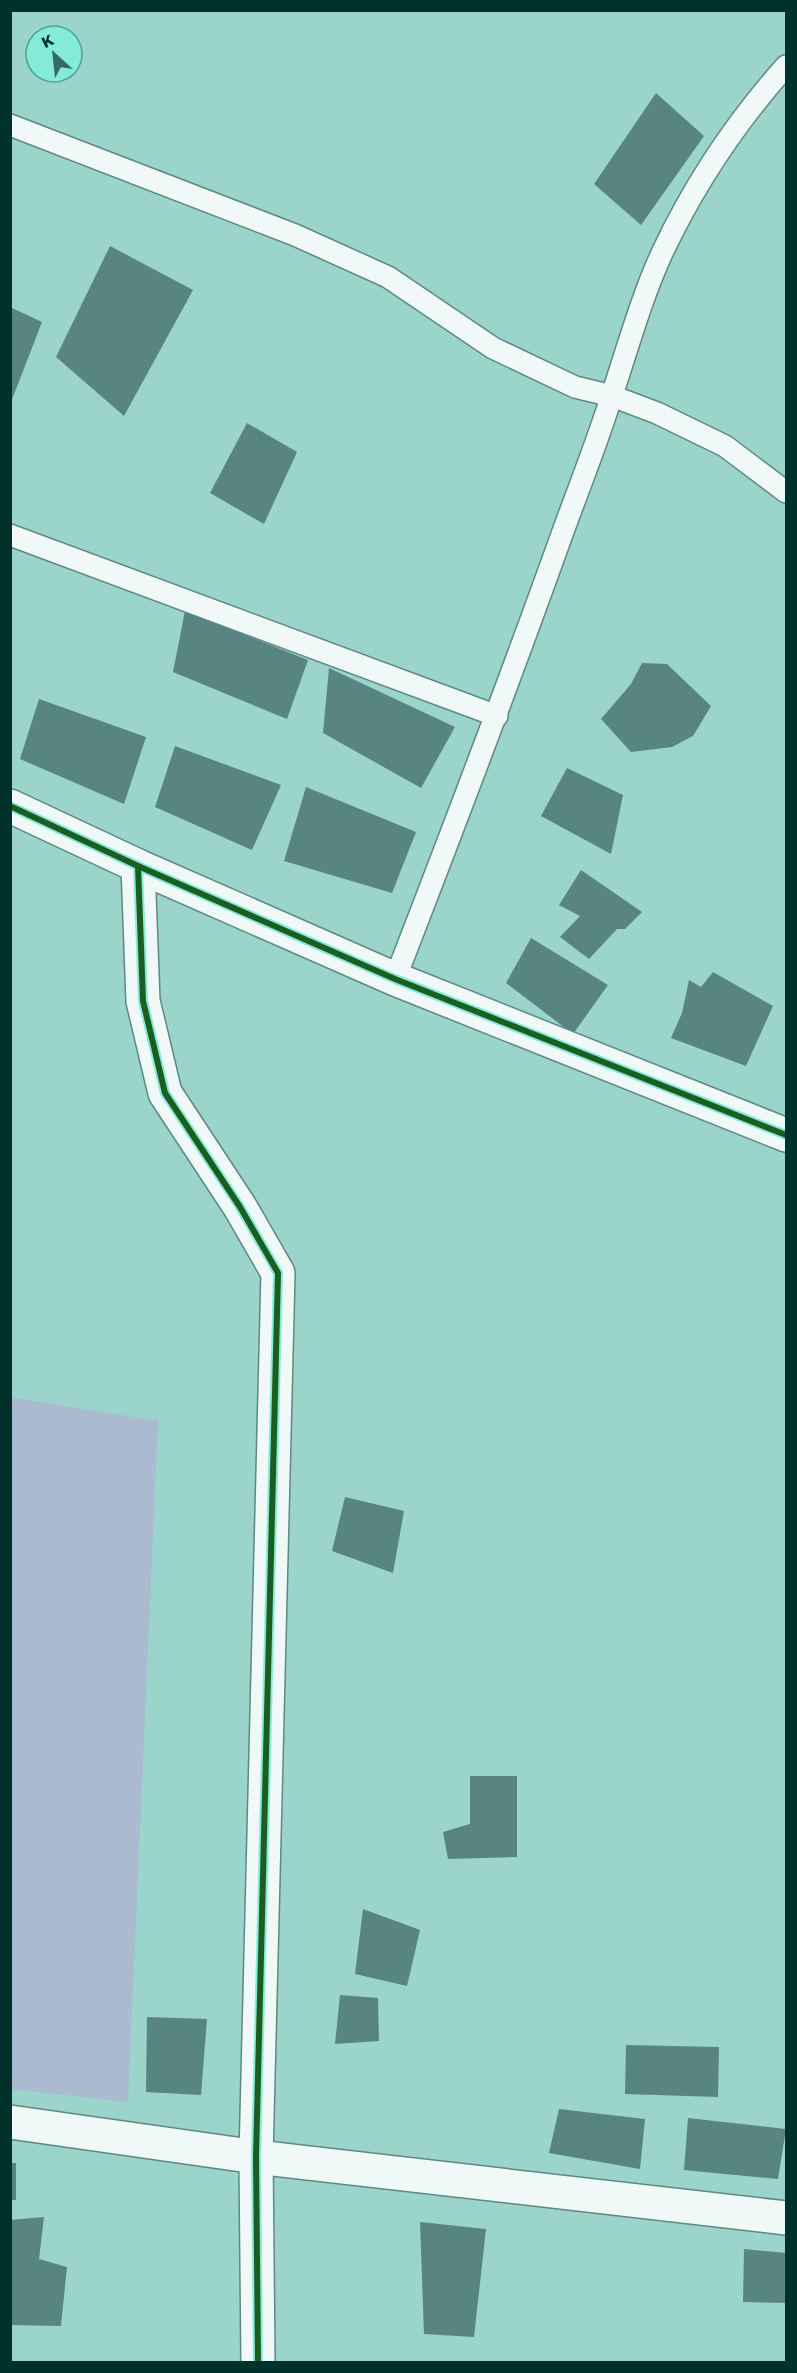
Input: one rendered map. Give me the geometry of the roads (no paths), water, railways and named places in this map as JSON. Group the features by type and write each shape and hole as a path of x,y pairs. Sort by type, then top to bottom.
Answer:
{"street":[{"path":"10,806 138,866 395,979 786,1135"},
{"path":"138,866 143,1001 165,1094 240,1207 278,1273 256,2157 258,2362"},
{"path":"10,2122 256,2157 786,2218"}],"lane":[{"path":"395,979 497,716 612,396 642,301 686,207 712,162 739,123 786,66"},
{"path":"10,125 295,235 388,277 493,348 575,387 612,396 657,413 725,446 786,492"},
{"path":"10,535 497,716"}]}
